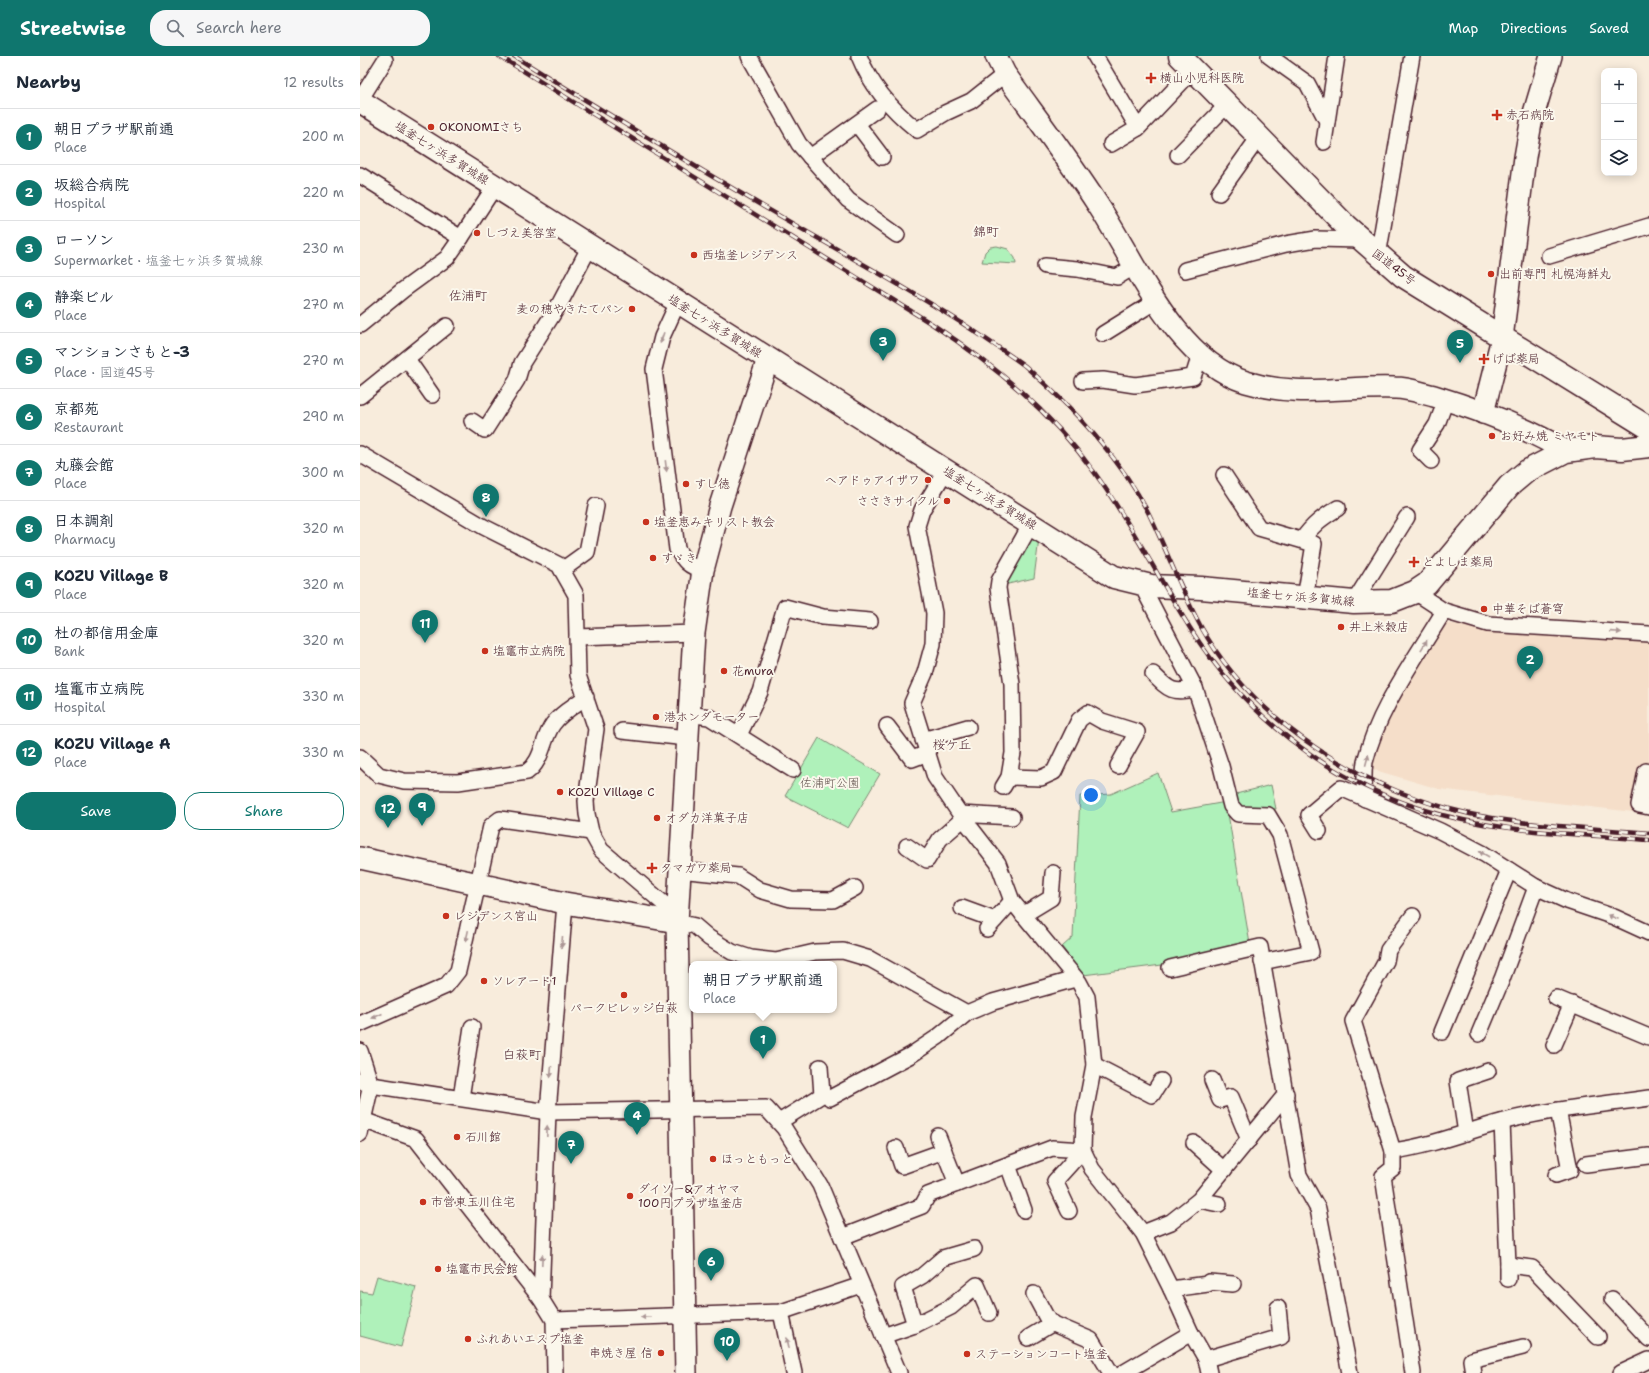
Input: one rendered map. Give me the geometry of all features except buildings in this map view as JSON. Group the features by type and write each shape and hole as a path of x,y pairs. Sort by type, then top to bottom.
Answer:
{"main road":[{"name":"国道45号","path":"1186,63 1361,240 1403,276 1649,428"},
{"name":"塩釜七ヶ浜多賀城線","path":"361,105 495,186 1114,577 1141,584 1354,602 1392,601 1415,592 1427,584 1509,486 1528,471 1566,451 1595,447 1622,449 1649,446"}],"street":[{"path":"749,56 798,144 848,200 897,235"},
{"path":"859,56 875,87 899,115 916,130 945,113 971,101 1000,65 1098,205 1164,314 1188,344 1220,370 1245,382 1287,391 1306,392 1396,388 1412,390 1483,413 1539,435 1566,451"},
{"path":"1095,56 1138,128"},
{"path":"1269,56 1286,61 1307,83 1327,121"},
{"path":"1324,142 1337,56"},
{"path":"1378,256 1412,56"},
{"path":"1483,413 1502,338 1526,150 1531,122 1551,56"},
{"path":"361,105 386,60"},
{"path":"1111,144 1138,128 1186,63"},
{"path":"1178,155 1227,105"},
{"path":"810,158 877,109"},
{"path":"857,124 882,157"},
{"path":"1218,193 1259,137"},
{"path":"360,175 461,238"},
{"path":"360,325 446,258 495,186"},
{"path":"1549,256 1649,226"},
{"path":"1185,270 1286,244 1316,239 1361,240"},
{"path":"472,421 484,430 517,380 522,363 560,303 590,246"},
{"path":"1045,266 1077,269 1117,277 1135,266"},
{"path":"1103,334 1156,301"},
{"path":"678,302 662,337 654,369 677,549 684,561 692,568 703,570"},
{"path":"360,396 447,326"},
{"path":"1082,381 1103,380 1135,385 1193,378 1200,355"},
{"path":"407,359 432,395"},
{"path":"686,1373 677,918 694,634 703,570 720,506 768,359"},
{"path":"1432,461 1420,450 1437,424 1446,400"},
{"path":"360,454 441,500 484,527 559,564 576,595 578,674 596,729 586,801 591,832 601,850 677,918"},
{"path":"946,470 922,510 917,526 934,613 933,644 925,673 912,703 935,777 962,816 998,863 1012,901 1076,979 1087,997 1094,1065 1084,1117 1083,1150 1092,1169 1142,1233 1208,1366 1281,1337 1278,1308"},
{"path":"1224,475 1258,528 1314,544 1306,598"},
{"path":"562,570 587,552 596,506"},
{"path":"1302,540 1309,529 1321,518 1338,508"},
{"path":"1354,602 1407,517"},
{"path":"1031,524 1000,581 998,588 1012,684 1013,753 1006,782 1040,778 1054,772 1079,720 1088,713 1102,721 1137,732 1118,766"},
{"path":"1141,584 1195,688 1222,766 1231,806 1238,814 1268,815 1280,835 1311,952 1262,962"},
{"path":"1415,592 1444,611 1488,624 1649,634"},
{"path":"739,735 760,692 785,607 823,617 870,621"},
{"path":"1365,799 1365,763 1378,726 1395,692 1444,611"},
{"path":"577,637 694,634"},
{"path":"1152,674 1164,686 1181,692 1195,688"},
{"path":"360,757 379,775 404,781 458,782 527,772 535,767 552,725 586,697"},
{"path":"689,714 709,717 793,770"},
{"path":"887,726 912,759 926,746 968,727"},
{"path":"622,731 687,738"},
{"path":"1646,770 1639,805 1649,807"},
{"path":"1319,831 1309,815 1341,788 1440,831 1484,854 1536,887 1567,901 1614,917 1649,933"},
{"path":"907,846 927,860 940,839 962,816 1012,817"},
{"path":"360,1024 446,986 458,971 492,826 500,818 591,832"},
{"path":"360,858 565,903 677,918 695,926 732,952 751,958 776,961 815,952 844,951 870,959 968,1014"},
{"path":"679,870 738,876 760,890 791,899 833,900 855,888"},
{"path":"1442,1032 1509,870"},
{"path":"1023,915 1051,898 1053,873"},
{"path":"1479,1034 1502,979 1536,887"},
{"path":"962,908 991,925 1012,901"},
{"path":"541,1299 548,1112 565,903"},
{"path":"1413,916 1388,950 1386,961 1354,1021 1393,1151 1393,1168 1382,1176 1413,1373"},
{"path":"1170,968 1260,947 1299,1175 1318,1209 1350,1373"},
{"path":"830,1098 911,1055 938,1038 968,1014 993,1002 1076,979"},
{"path":"1556,998 1649,1037"},
{"path":"1554,1045 1572,1004"},
{"path":"461,1098 472,1028"},
{"path":"360,1051 366,1083 362,1127 416,1139 541,1299 554,1320 556,1373"},
{"path":"1094,1065 1152,1095 1161,1081"},
{"path":"779,1122 822,1095 820,1067"},
{"path":"1466,1133 1458,1081 1488,1070"},
{"path":"1212,1080 1220,1100 1231,1097 1249,1140"},
{"path":"366,1083 548,1112 681,1108 766,1108 779,1122 820,1185 899,1373"},
{"path":"1142,1233 1171,1222 1199,1200 1286,1094"},
{"path":"1393,1151 1419,1148 1502,1122 1558,1110 1649,1098"},
{"path":"1556,1175 1570,1170 1558,1110"},
{"path":"1502,1122 1508,1272 1532,1268 1598,1337"},
{"path":"938,1136 956,1184"},
{"path":"1194,1143 1224,1170"},
{"path":"896,1148 902,1166 944,1151"},
{"path":"842,1237 922,1206 928,1195 1052,1148 1083,1150"},
{"path":"1069,1211 1056,1181 1083,1150"},
{"path":"1586,1164 1649,1156"},
{"path":"1008,1165 1024,1210"},
{"path":"1199,1200 1219,1204"},
{"path":"915,1325 903,1287 922,1276 943,1258 974,1249"},
{"path":"1171,1289 1208,1284 1209,1282 1233,1284"},
{"path":"883,1336 915,1325 951,1307 977,1285 989,1313"},
{"path":"554,1320 781,1312 862,1286"},
{"path":"1034,1294 1049,1322 1090,1340 1111,1373"},
{"path":"1612,1299 1649,1339"},
{"path":"781,1312 794,1373"},
{"path":"1028,1338 1053,1323"},
{"path":"1123,1373 1191,1333"},
{"path":"1473,1373 1471,1360 1523,1347"},
{"path":"1621,1373 1649,1360"}],"shaded area":[{"path":"1444,623 1534,633 1649,639 1649,767 1638,767 1633,812 1439,789 1368,768 1386,718"}],"green space":[{"path":"997,246 1008,249 1015,258 1016,264 982,262 985,252 990,247"},
{"path":"1030,534 1039,539 1034,578 1004,585"},
{"name":"佐浦町公園","path":"819,738 880,774 848,828 785,796"},
{"path":"1158,773 1171,812 1226,802 1250,944 1170,964 1083,975 1062,947 1073,937 1080,796 1111,794"},
{"path":"1271,785 1276,809 1245,809 1238,803 1236,794"},
{"path":"377,1276 416,1287 401,1347 360,1336 360,1291 372,1293"}],"railway":[{"path":"499,56 932,324 977,356 1020,390 1059,429 1094,472 1120,510 1190,628 1211,659 1235,688 1261,715 1320,761 1353,780 1387,796 1422,809 1450,817 1506,828 1649,840"},
{"path":"514,56 714,177 929,302 1025,366 1078,416 1110,453 1124,472 1149,514 1200,625 1223,660 1250,692 1281,722 1315,747 1352,769 1390,788 1430,803 1470,814 1537,824 1649,833"}],"place":[{"name":"横山小児科医院","path":"1151,78"},
{"name":"赤石病院","path":"1497,115"},
{"name":"OKONOMIさち","path":"431,127"},
{"name":"しづえ美容室","path":"477,233"},
{"name":"西塩釜レジデンス","path":"694,255"},
{"name":"出前専門 札幌海鮮丸","path":"1491,274"},
{"name":"麦の穂やきたてパン","path":"632,309"},
{"name":"げば薬局","path":"1484,359"},
{"name":"ローソン","path":"883,361"},
{"name":"マンションさもと-3","path":"1460,363"},
{"name":"お好み焼 ミヤモト","path":"1492,436"},
{"name":"ヘアドゥアイザワ","path":"928,480"},
{"name":"すし徳","path":"686,484"},
{"name":"ささきサイクル","path":"947,501"},
{"name":"日本調剤","path":"486,517"},
{"name":"塩釜恵みキリスト教会","path":"646,522"},
{"name":"すゞき","path":"653,558"},
{"name":"とよしま薬局","path":"1414,562"},
{"name":"中華そば蒼穹","path":"1484,609"},
{"name":"井上米穀店","path":"1341,627"},
{"name":"塩竃市立病院","path":"425,643"},
{"name":"塩竈市立病院","path":"485,651"},
{"name":"花mura","path":"724,671"},
{"name":"坂総合病院","path":"1530,679"},
{"name":"港ホンダモーター","path":"656,717"},
{"name":"KOZU Village C","path":"560,792"},
{"name":"オダカ洋菓子店","path":"657,818"},
{"name":"KOZU Village B","path":"422,826"},
{"name":"KOZU Village A","path":"388,828"},
{"name":"タマガワ薬局","path":"652,868"},
{"name":"レジデンス宮山","path":"446,916"},
{"name":"ソレアード1","path":"484,981"},
{"name":"パークビレッジ白萩","path":"624,995"},
{"name":"朝日プラザ駅前通","path":"763,1059"},
{"name":"静楽ビル","path":"637,1135"},
{"name":"石川館","path":"457,1137"},
{"name":"ほっともっと","path":"713,1159"},
{"name":"丸藤会館","path":"571,1164"},
{"name":"ダイソー&アオヤマ 100円プラザ塩釜店","path":"630,1196"},
{"name":"市営東玉川住宅","path":"423,1202"},
{"name":"塩竈市民会館","path":"438,1269"},
{"name":"京都苑","path":"711,1281"},
{"name":"ふれあいエスプ塩釜","path":"468,1339"},
{"name":"串焼き屋 信","path":"661,1353"},
{"name":"ステーションコート塩釜","path":"967,1354"},
{"name":"杜の都信用金庫","path":"727,1361"}],"district":[{"name":"錦町","path":"986,231"},
{"name":"佐浦町","path":"468,295"},
{"name":"桜ケ丘","path":"952,744"},
{"name":"白萩町","path":"522,1054"}]}
